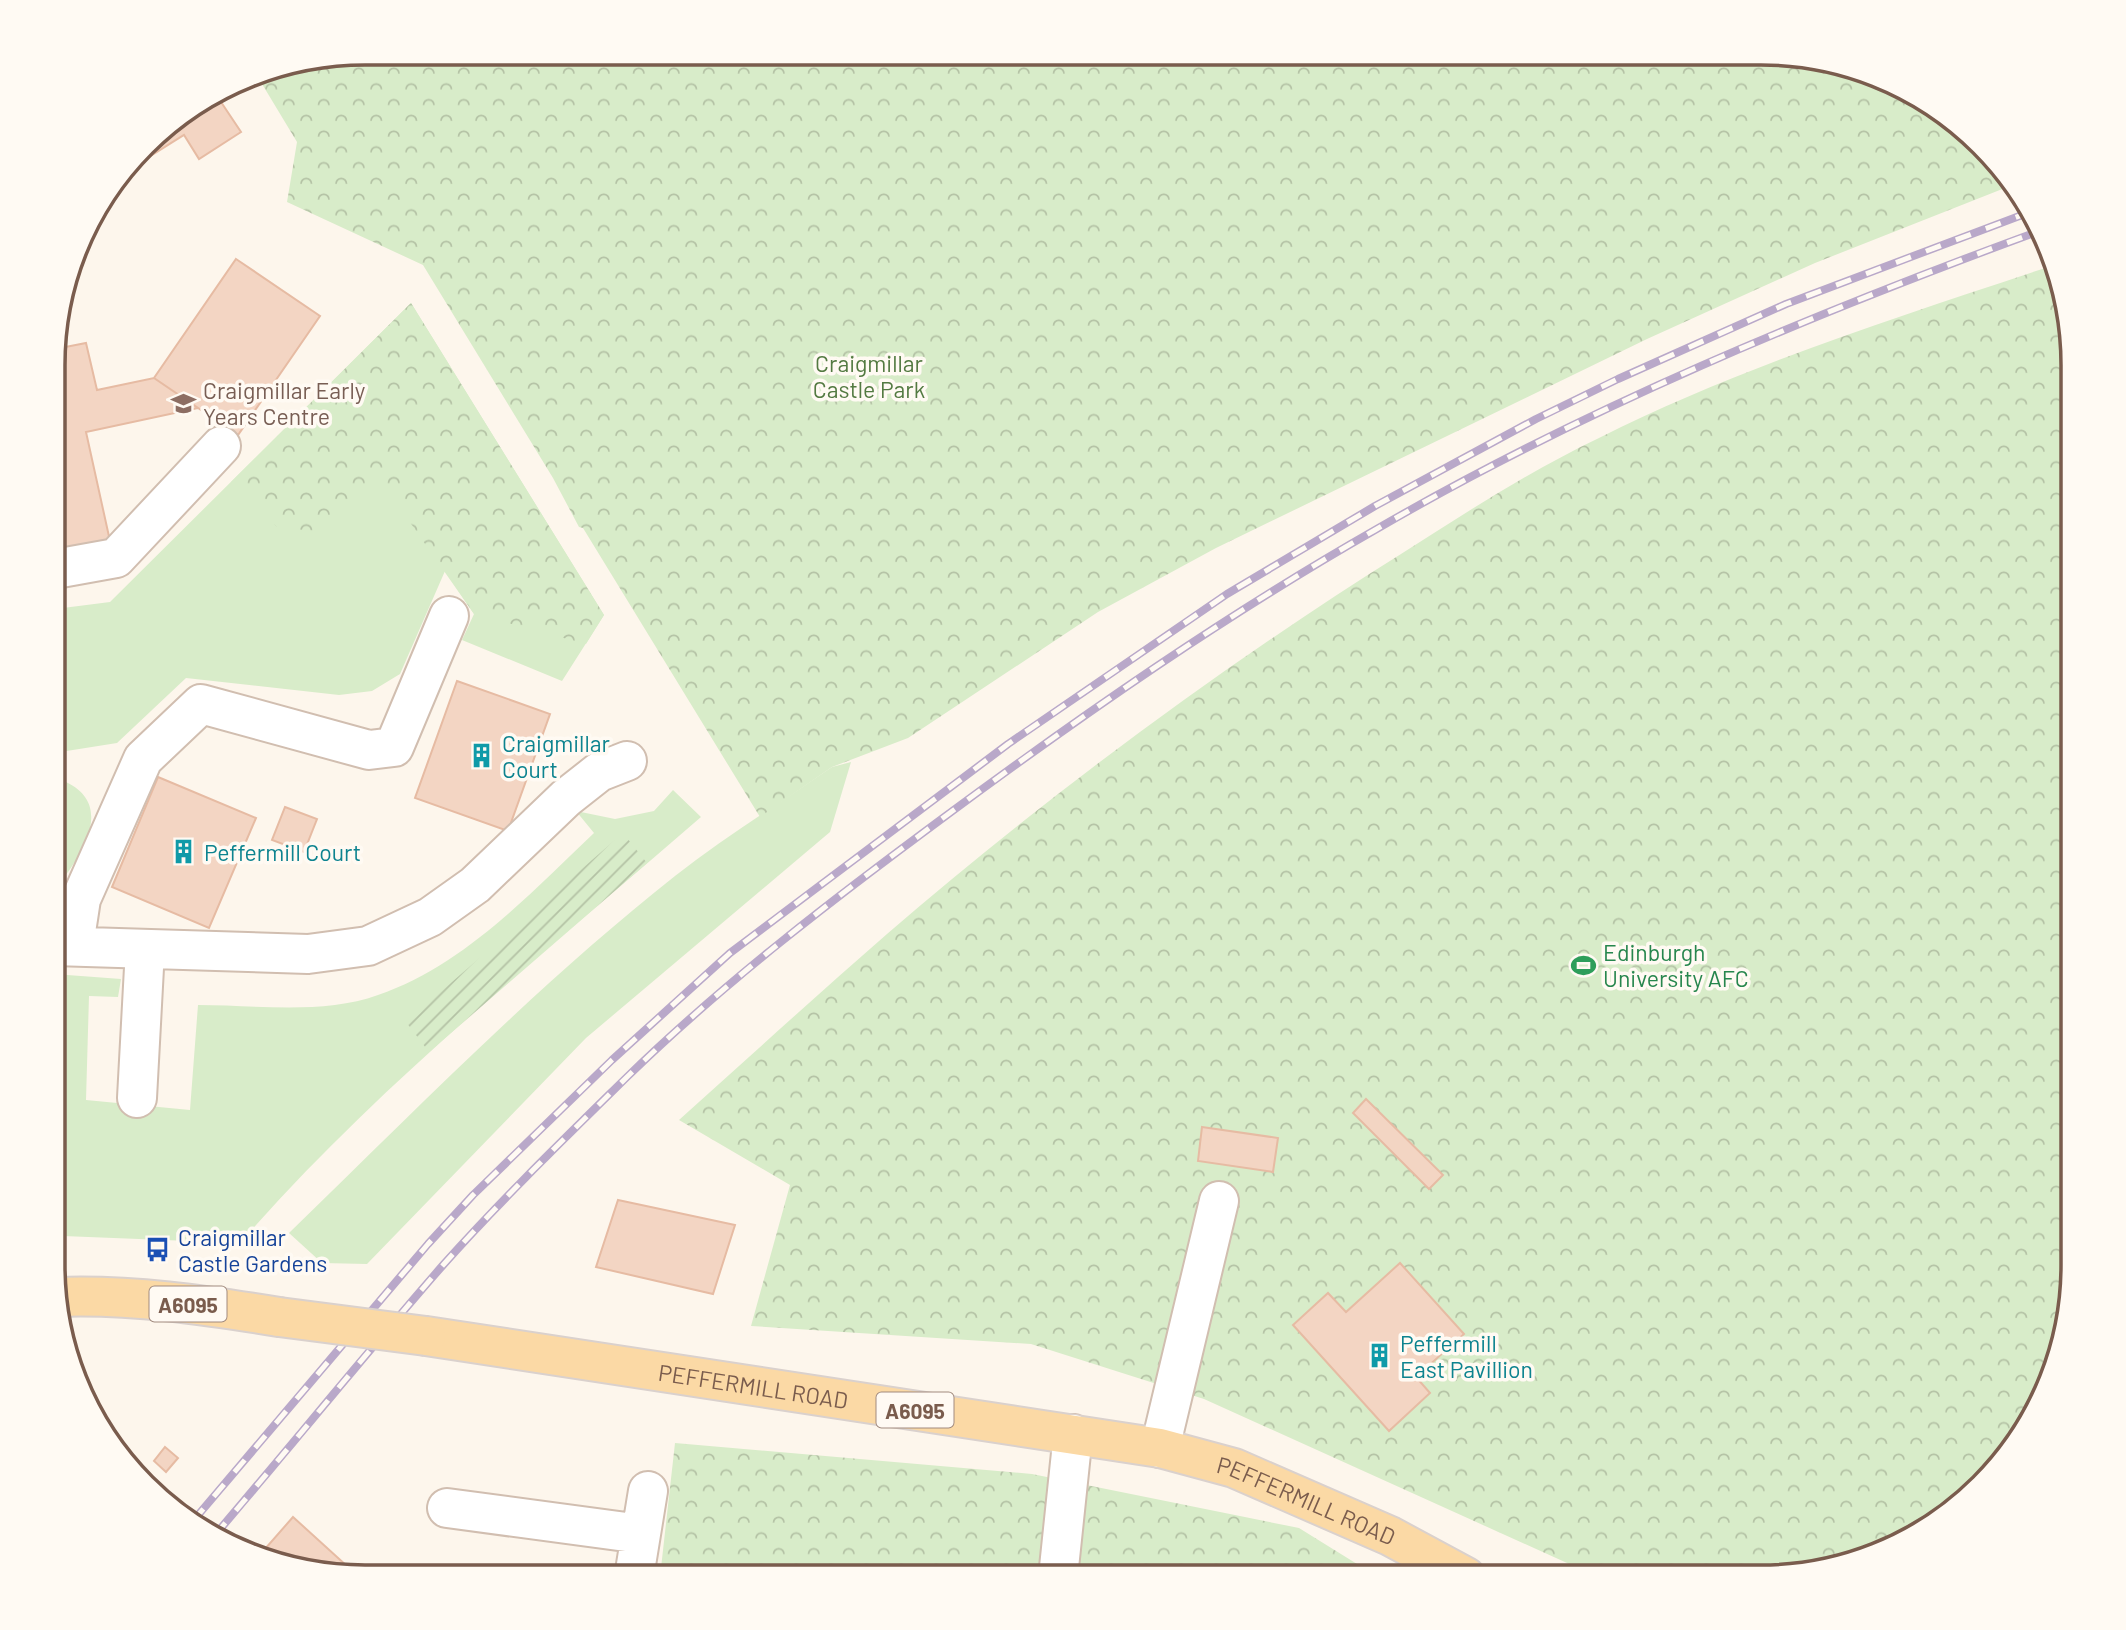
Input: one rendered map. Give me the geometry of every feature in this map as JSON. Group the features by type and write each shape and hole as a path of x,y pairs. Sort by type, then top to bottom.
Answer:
{"main road":[{"name":"PEFFERMILL ROAD","path":"66,1297 97,1296 211,1306 426,1336 1160,1448 1234,1468 1390,1536 1444,1565"}],"street":[{"path":"65,567 116,558 221,446"},
{"path":"65,942 80,899 143,760 201,704 369,750 394,747 449,616"},
{"path":"65,945 308,954 368,946 430,917 475,885 566,798 599,772 627,761"},
{"path":"137,1098 145,949"},
{"path":"1160,1448 1219,1201"},
{"path":"1059,1565 1073,1434"},
{"path":"636,1565 648,1490"},
{"path":"447,1508 641,1534"}],"green space":[{"name":"Craigmillar Castle Park","path":"345,65 1781,65 1839,75 1876,88 1911,105 1959,139 2004,188 1815,263 1647,339 1216,548 1098,612 908,738 832,767 760,817 583,528 579,527 553,478 423,265 287,202 297,142 262,83 287,75"},
{"path":"2045,268 2061,345 2061,1285 2051,1343 2030,1398 1999,1448 1959,1491 1928,1515 1894,1534 1839,1555 1800,1563 1571,1565 1204,1399 1031,1344 751,1326 790,1185 679,1120 861,957 1010,832 1137,734 1268,641 1449,523 1548,464 1653,412 1765,365"},
{"path":"411,303 604,615 562,681 462,640 474,614 445,571 400,674 372,691 339,695 186,678 117,743 65,751 65,608 110,602"},
{"path":"411,303 604,615 586,644 474,614 386,488 365,486 319,531 278,528 231,482"},
{"path":"851,762 830,832 586,1038 367,1264 322,1263 289,1233 477,1050 624,918 675,876 733,834 832,767"},
{"path":"65,782 81,792 89,805 91,819 89,834 65,876"},
{"path":"673,790 701,817 522,970 405,1075 293,1185 240,1243 65,1236 65,975 121,979 118,997 89,996 86,1100 190,1110 198,1005 289,1008 335,1005 378,995 409,982 439,966 494,926 594,833 576,811 615,819 654,811"},
{"path":"623,833 647,863 429,1052 406,1022"},
{"path":"675,1443 1032,1474 1299,1528 1359,1565 661,1565"}],"building":[{"path":"221,102 241,132 199,159 184,135 149,157 182,127"},
{"path":"236,259 320,316 238,435 154,378"},
{"path":"86,343 97,390 154,378 198,408 86,432 110,541 65,551 65,365 65,347"},
{"name":"Craigmillar Court","path":"457,681 550,714 508,831 415,798"},
{"name":"Peffermill Court","path":"158,777 256,818 209,928 112,887"},
{"path":"285,807 317,819 304,852 272,840"},
{"path":"1366,1099 1443,1175 1429,1189 1353,1113"},
{"path":"1202,1127 1278,1138 1273,1172 1198,1161"},
{"path":"618,1200 735,1225 713,1294 596,1267"},
{"name":"Peffermill East Pavillion","path":"1400,1263 1464,1334 1416,1377 1430,1393 1389,1431 1293,1325 1328,1293 1346,1312"},
{"path":"165,1447 178,1458 166,1472 154,1461"},
{"path":"293,1517 346,1565 287,1555 266,1548"}],"railway":[{"path":"198,1515 428,1244 473,1195 612,1060 730,953 1008,744 1227,594 1375,506 1536,419 1786,304 2021,215"},
{"path":"221,1528 444,1264 511,1192 628,1076 704,1006 823,908 1051,739 1157,666 1319,562 1455,485 1536,443 1786,329 2031,234"}],"place":[{"name":"Craigmillar Early Years Centre","path":"183,403"},
{"name":"Craigmillar Court","path":"482,756"},
{"name":"Peffermill Court","path":"184,852"},
{"name":"Edinburgh University AFC","path":"1583,965"},
{"name":"Craigmillar Castle Gardens","path":"158,1250"},
{"name":"Peffermill East Pavillion","path":"1380,1356"}]}
